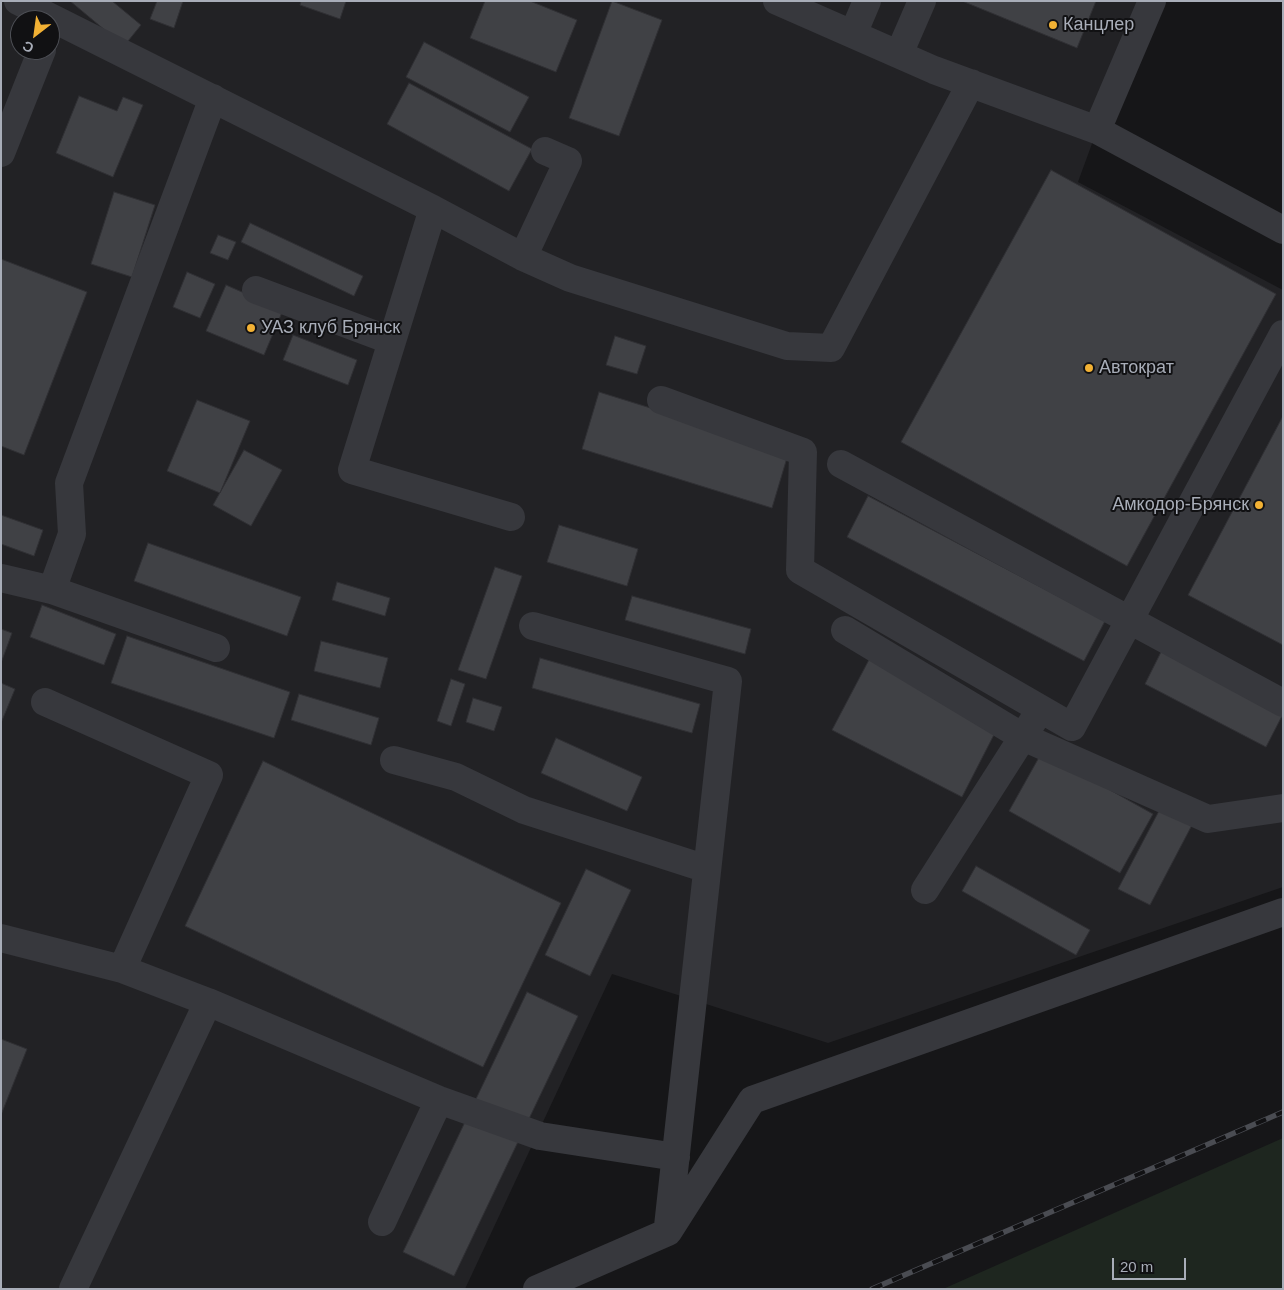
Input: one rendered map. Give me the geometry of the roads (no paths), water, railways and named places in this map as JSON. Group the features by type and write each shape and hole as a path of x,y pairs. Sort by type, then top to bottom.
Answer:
{"street":[{"path":"18,1 30,10"},
{"path":"777,1 899,54 1097,130 1283,230"},
{"path":"854,34 867,1"},
{"path":"899,54 922,1"},
{"path":"1097,130 1152,1"},
{"path":"60,30 213,98 433,209 523,258 570,278 787,346 831,348 971,83"},
{"path":"1,153 11,106 36,60"},
{"path":"52,590 72,534 69,483 213,98"},
{"path":"523,258 568,161 545,151"},
{"path":"433,209 352,470 511,517"},
{"path":"256,290 392,341"},
{"path":"660,400 803,452 800,570 1072,727 1283,334"},
{"path":"841,464 1283,703"},
{"path":"1,578 52,590 216,648"},
{"path":"534,626 728,682 668,1232"},
{"path":"845,630 1023,737 1208,820 1283,808"},
{"path":"46,702 209,775 122,970"},
{"path":"926,890 1040,709"},
{"path":"394,760 456,777 524,810 707,869"},
{"path":"537,1289 668,1232 752,1100 1283,912"},
{"path":"1,938 122,970 208,1002 439,1100 540,1136 676,1157"},
{"path":"73,1289 208,1002"},
{"path":"382,1222 439,1100"}],"railway":[{"path":"872,1289 1283,1112"}],"place":[{"name":"Канцлер","path":"1053,25"},
{"name":"УАЗ клуб Брянск","path":"251,328"},
{"name":"Автократ","path":"1089,368"},
{"name":"Амкодор-Брянск","path":"1259,505"}]}
